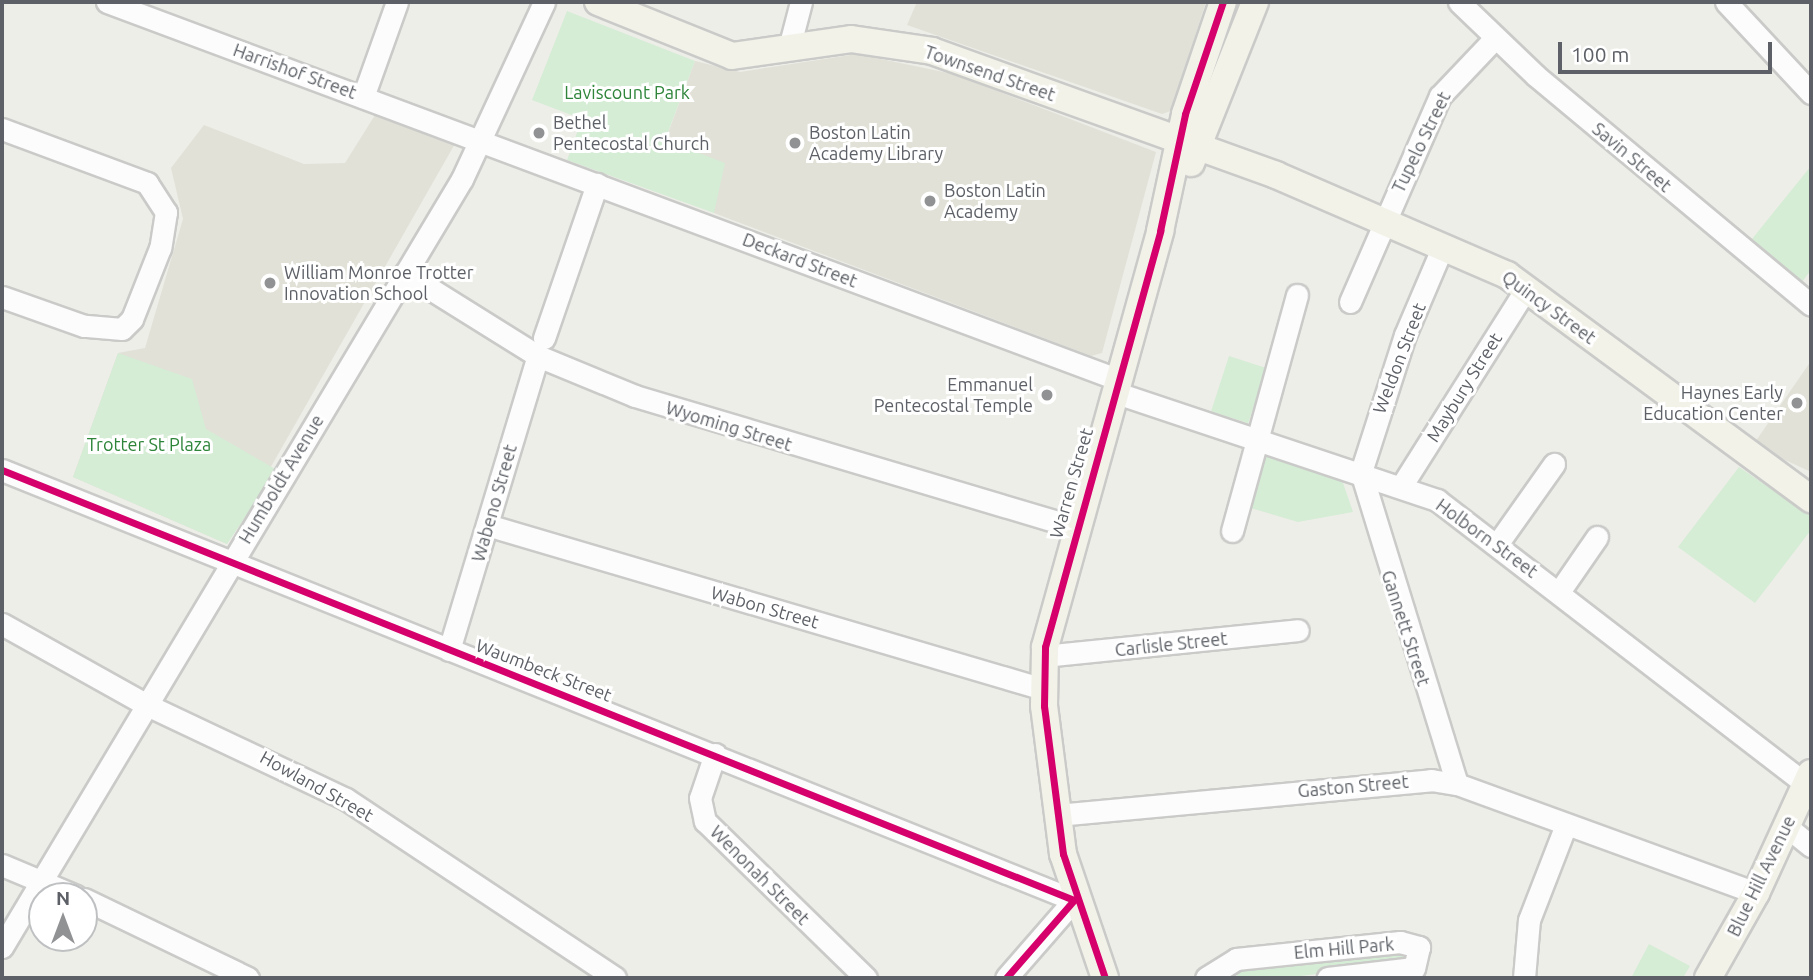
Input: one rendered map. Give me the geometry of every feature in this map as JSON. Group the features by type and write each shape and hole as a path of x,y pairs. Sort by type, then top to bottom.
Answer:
{"main road":[{"name":"Townsend Street","path":"598,2 732,56 851,38 920,48 1188,143"},
{"name":"Warren Street","path":"1105,978 1074,900 1057,815 1043,690 1044,656 1074,527 1188,143 1223,2"},
{"name":"Warren Street","path":"1188,143 1255,2"},
{"name":"Quincy Street","path":"1188,143 1443,246 1526,289 1811,499"},
{"name":"Blue Hill Avenue","path":"1708,978 1756,893 1809,779"}],"street":[{"name":"Harrishof Street","path":"107,2 482,141"},
{"path":"363,97 397,2"},
{"name":"Humboldt Avenue","path":"2,947 482,141 544,2"},
{"path":"789,48 801,2"},
{"name":"Savin Street","path":"1459,2 1495,38 1811,304"},
{"path":"1726,2 1811,93"},
{"name":"Tupelo Street","path":"1350,302 1382,220 1440,96 1495,38"},
{"path":"2,129 147,183 166,212 153,265 132,319 122,329 84,326 2,297"},
{"name":"Deckard Street","path":"482,141 1116,386"},
{"name":"Wabeno Street","path":"449,650 541,347 597,184"},
{"name":"Weldon Street","path":"1360,471 1405,335 1443,246"},
{"name":"Wyoming Street","path":"405,273 541,347 678,411 1074,527"},
{"name":"Maybury Street","path":"1402,485 1526,289"},
{"path":"1232,531 1297,295"},
{"name":"Holborn Street","path":"1116,386 1258,439 1402,485 1456,511 1559,592 1809,779"},
{"path":"1498,542 1554,464"},
{"name":"Waumbeck Street","path":"2,470 1074,900"},
{"name":"Gannett Street","path":"1360,471 1457,784"},
{"name":"Wabon Street","path":"488,526 1043,690"},
{"path":"1559,592 1597,537"},
{"name":"Howland Street","path":"2,624 148,705 346,799 615,978"},
{"name":"Carlisle Street","path":"1044,656 1298,631"},
{"name":"Wenonah Street","path":"715,754 700,798 705,821 866,978"},
{"name":"Gaston Street","path":"1057,815 1391,780 1457,784 1565,827 1756,893"},
{"path":"1786,826 1811,846"},
{"path":"1524,978 1529,920 1565,827"},
{"path":"2,865 42,881"},
{"path":"1006,978 1074,900"},
{"path":"98,906 248,978"},
{"name":"Elm Hill Park","path":"1206,978 1236,959 1400,942 1419,947 1414,968 1328,978"}],"shaded area":[{"path":"917,2 1206,2 1171,111 1162,114 907,25"},
{"name":"Boston Latin Academy","path":"857,54 953,74 1156,152 1102,353 1091,356 714,213 714,189 665,141 695,61 740,72"},
{"name":"William Monroe Trotter Innovation School","path":"375,115 456,142 227,544 73,477 118,353 145,348 183,219 171,168 204,125 304,164 345,163"},
{"name":"Haynes Early Education Center","path":"1811,361 1811,472 1753,445"}],"green space":[{"name":"Laviscount Park","path":"567,11 695,61 665,140 725,163 714,213 567,160 582,119 532,100"},
{"path":"1811,166 1811,270 1802,282 1752,239"},
{"name":"Trotter St Plaza","path":"118,353 192,379 206,429 277,470 227,544 73,477"},
{"path":"1229,356 1266,368 1248,423 1211,411"},
{"path":"1260,452 1341,477 1353,512 1298,522 1247,507"},
{"path":"1739,467 1811,516 1811,530 1755,603 1678,547"},
{"path":"1649,944 1690,966 1683,978 1631,978"},
{"path":"1405,947 1407,963 1284,978 1238,978 1236,968"}],"cycle path":[{"path":"1105,978 1063,854 1044,706 1045,647 1160,231 1185,114 1223,2"},
{"path":"2,470 1074,900 1006,978"}],"place":[{"name":"Bethel Pentecostal Church","path":"539,133"},
{"name":"Boston Latin Academy Library","path":"795,143"},
{"name":"Boston Latin Academy","path":"930,201"},
{"name":"William Monroe Trotter Innovation School","path":"270,283"},
{"name":"Emmanuel Pentecostal Temple","path":"1047,395"},
{"name":"Haynes Early Education Center","path":"1797,403"}]}
